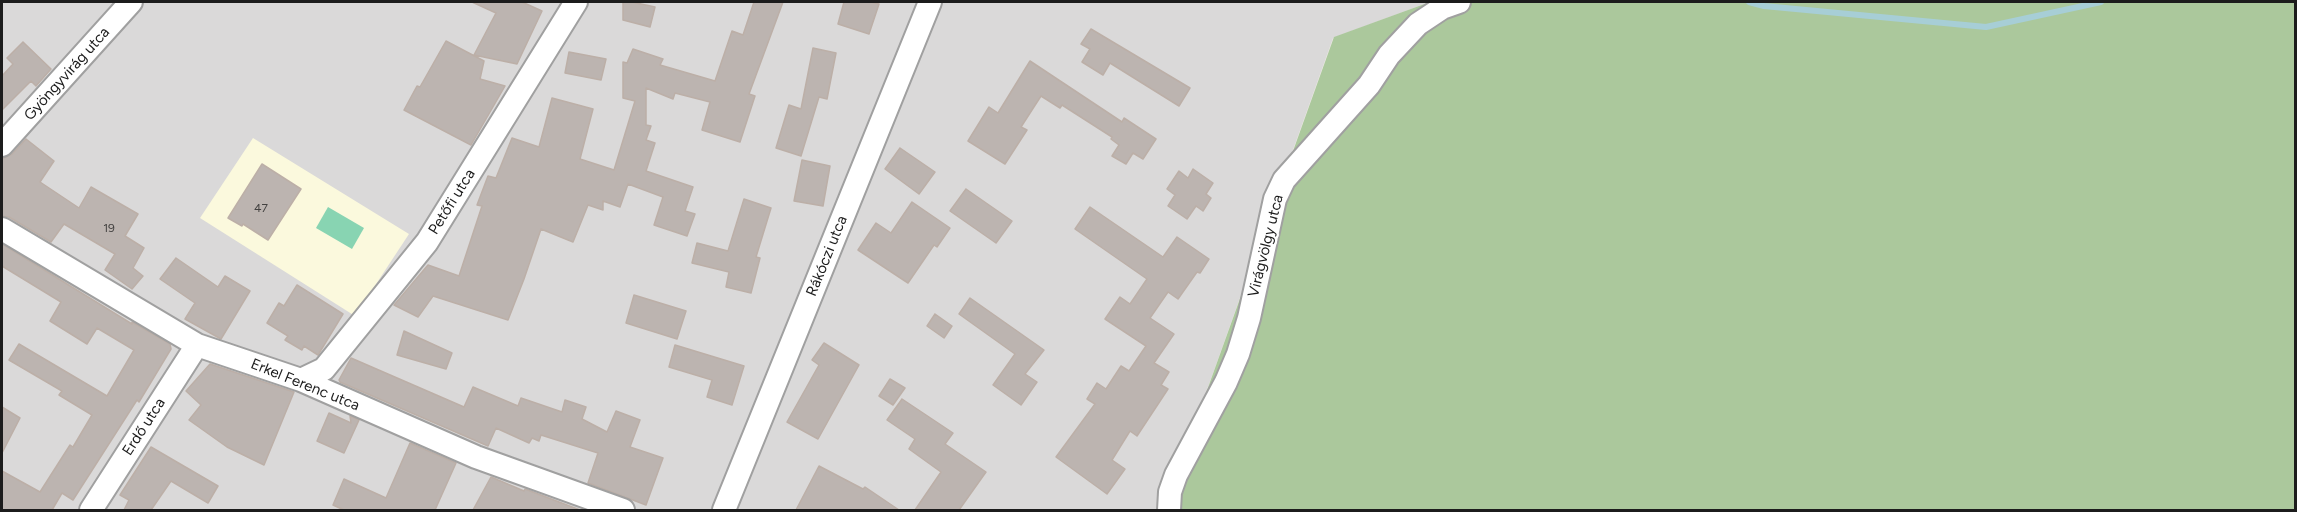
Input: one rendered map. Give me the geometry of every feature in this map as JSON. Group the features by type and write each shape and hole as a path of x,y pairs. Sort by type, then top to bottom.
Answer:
{"street":[{"name":"Gyöngyvirág utca","path":"2,145 130,2"},
{"name":"Petőfi utca","path":"301,380 324,369 427,242 576,2"},
{"name":"Rákóczi utca","path":"724,510 930,2"},
{"name":"Virágvölgy utca","path":"1168,510 1170,492 1176,475 1226,382 1238,354 1249,318 1275,199 1284,180 1369,85 1389,56 1418,24 1442,8 1459,2"},
{"name":"Erkel Ferenc utca","path":"2,229 197,345 301,380 476,457 623,510"},
{"name":"Erdő utca","path":"92,510 197,345"}],"shaded area":[{"path":"2,2 1430,2 1333,38 1164,510 2,510"},
{"path":"253,138 409,234 355,316 200,218"}],"green space":[{"path":"1430,2 2295,2 2295,510 1164,510 1334,37"},
{"path":"328,207 364,228 352,249 316,228"}],"building":[{"path":"472,2 522,2 542,11 517,64 474,55 496,13"},
{"path":"623,2 655,7 650,27 623,20"},
{"path":"754,2 783,2 749,94 755,96 740,142 702,130 710,102 675,93 673,99 646,88 646,125 651,126 646,140 655,143 646,171 693,187 685,211 695,214 687,236 654,225 663,197 628,184 620,207 603,201 603,210 588,205 573,242 541,229 508,320 433,296 418,317 394,305 428,265 459,276 482,206 477,205 488,176 496,178 512,138 539,147 552,98 593,109 580,159 614,170 635,101 623,98 623,62 627,63 633,49 663,59 660,65 715,81 732,31 743,35"},
{"path":"844,2 879,4 869,34 838,24"},
{"path":"1091,29 1190,88 1179,106 1110,63 1103,75 1082,62 1090,49 1081,44"},
{"path":"446,41 484,61 480,79 505,86 471,145 404,110"},
{"path":"23,42 51,69 36,86 31,81 2,110 2,76 13,64 7,58"},
{"path":"813,48 836,53 827,99 819,97 801,156 776,148 789,105 801,109"},
{"path":"569,52 606,59 601,80 565,73"},
{"path":"1030,61 1122,122 1124,118 1156,139 1143,159 1133,153 1126,164 1112,156 1119,145 1111,139 1112,137 1062,105 1060,108 1041,96 1021,127 1027,130 1005,164 968,141 989,107 998,113"},
{"path":"26,139 54,161 40,182 79,208 91,187 138,214 125,236 144,248 133,268 143,276 132,289 105,270 115,254 64,224 51,242 9,217 2,216 2,159 12,154"},
{"path":"900,148 935,172 919,194 885,169"},
{"path":"802,160 830,166 823,206 794,201"},
{"path":"262,164 301,189 268,240 243,224 242,226 228,218"},
{"path":"1193,169 1213,183 1206,194 1211,198 1203,211 1196,206 1187,219 1168,206 1175,195 1167,189 1179,171 1188,178"},
{"path":"966,189 1012,221 996,243 950,211"},
{"path":"744,199 771,208 756,257 760,258 751,293 726,287 729,272 692,263 697,243 728,251"},
{"path":"912,202 950,228 937,247 934,245 908,283 858,250 876,223 891,233"},
{"path":"1090,207 1163,257 1177,237 1209,259 1178,299 1168,292 1150,318 1174,334 1154,363 1169,372 1161,385 1168,389 1137,436 1130,431 1112,460 1125,469 1107,494 1056,457 1095,404 1087,399 1097,383 1106,389 1121,366 1129,371 1146,346 1105,319 1120,297 1130,304 1147,279 1075,229"},
{"path":"2,244 132,324 132,322 170,344 171,349 139,402 137,400 73,500 62,493 52,510 2,510 2,471 40,492 70,445 73,447 92,415 59,395 62,391 9,360 19,344 107,396 134,350 97,328 87,344 50,321 61,302 2,266"},
{"path":"176,258 218,287 225,276 250,291 221,339 185,319 195,303 160,279"},
{"path":"297,285 343,314 318,355 304,346 302,350 285,340 288,336 267,323 279,303 284,306"},
{"path":"634,295 686,311 677,339 626,323"},
{"path":"970,298 1044,350 1025,374 1037,382 1021,405 993,385 1015,354 959,314"},
{"path":"935,314 952,326 944,338 927,326"},
{"path":"404,331 452,353 446,369 397,355"},
{"path":"824,343 859,365 818,439 787,422 819,365 812,360"},
{"path":"675,345 744,366 732,405 707,397 712,380 669,367"},
{"path":"351,358 464,407 473,387 518,406 521,398 562,412 565,400 586,407 582,419 607,432 616,411 640,420 630,447 663,458 646,505 588,483 598,453 541,435 539,441 532,438 529,443 496,428 488,446 340,382"},
{"path":"210,364 294,392 264,465 227,447 189,420 201,405 186,391"},
{"path":"890,379 905,388 893,405 879,396"},
{"path":"902,399 953,433 945,444 986,472 959,510 915,510 941,472 909,449 915,439 887,420"},
{"path":"2,407 20,418 2,453"},
{"path":"329,413 351,423 350,416 359,420 344,453 317,441"},
{"path":"410,443 456,463 435,510 344,510 333,505 344,479 386,498"},
{"path":"151,447 218,486 208,503 171,481 151,510 124,510 129,500 120,495"},
{"path":"819,466 863,489 865,487 899,510 796,510"},
{"path":"491,477 524,491 525,489 580,510 473,510"}],"waterway":[{"path":"1749,2 1764,6 1986,27 2101,2"}]}
